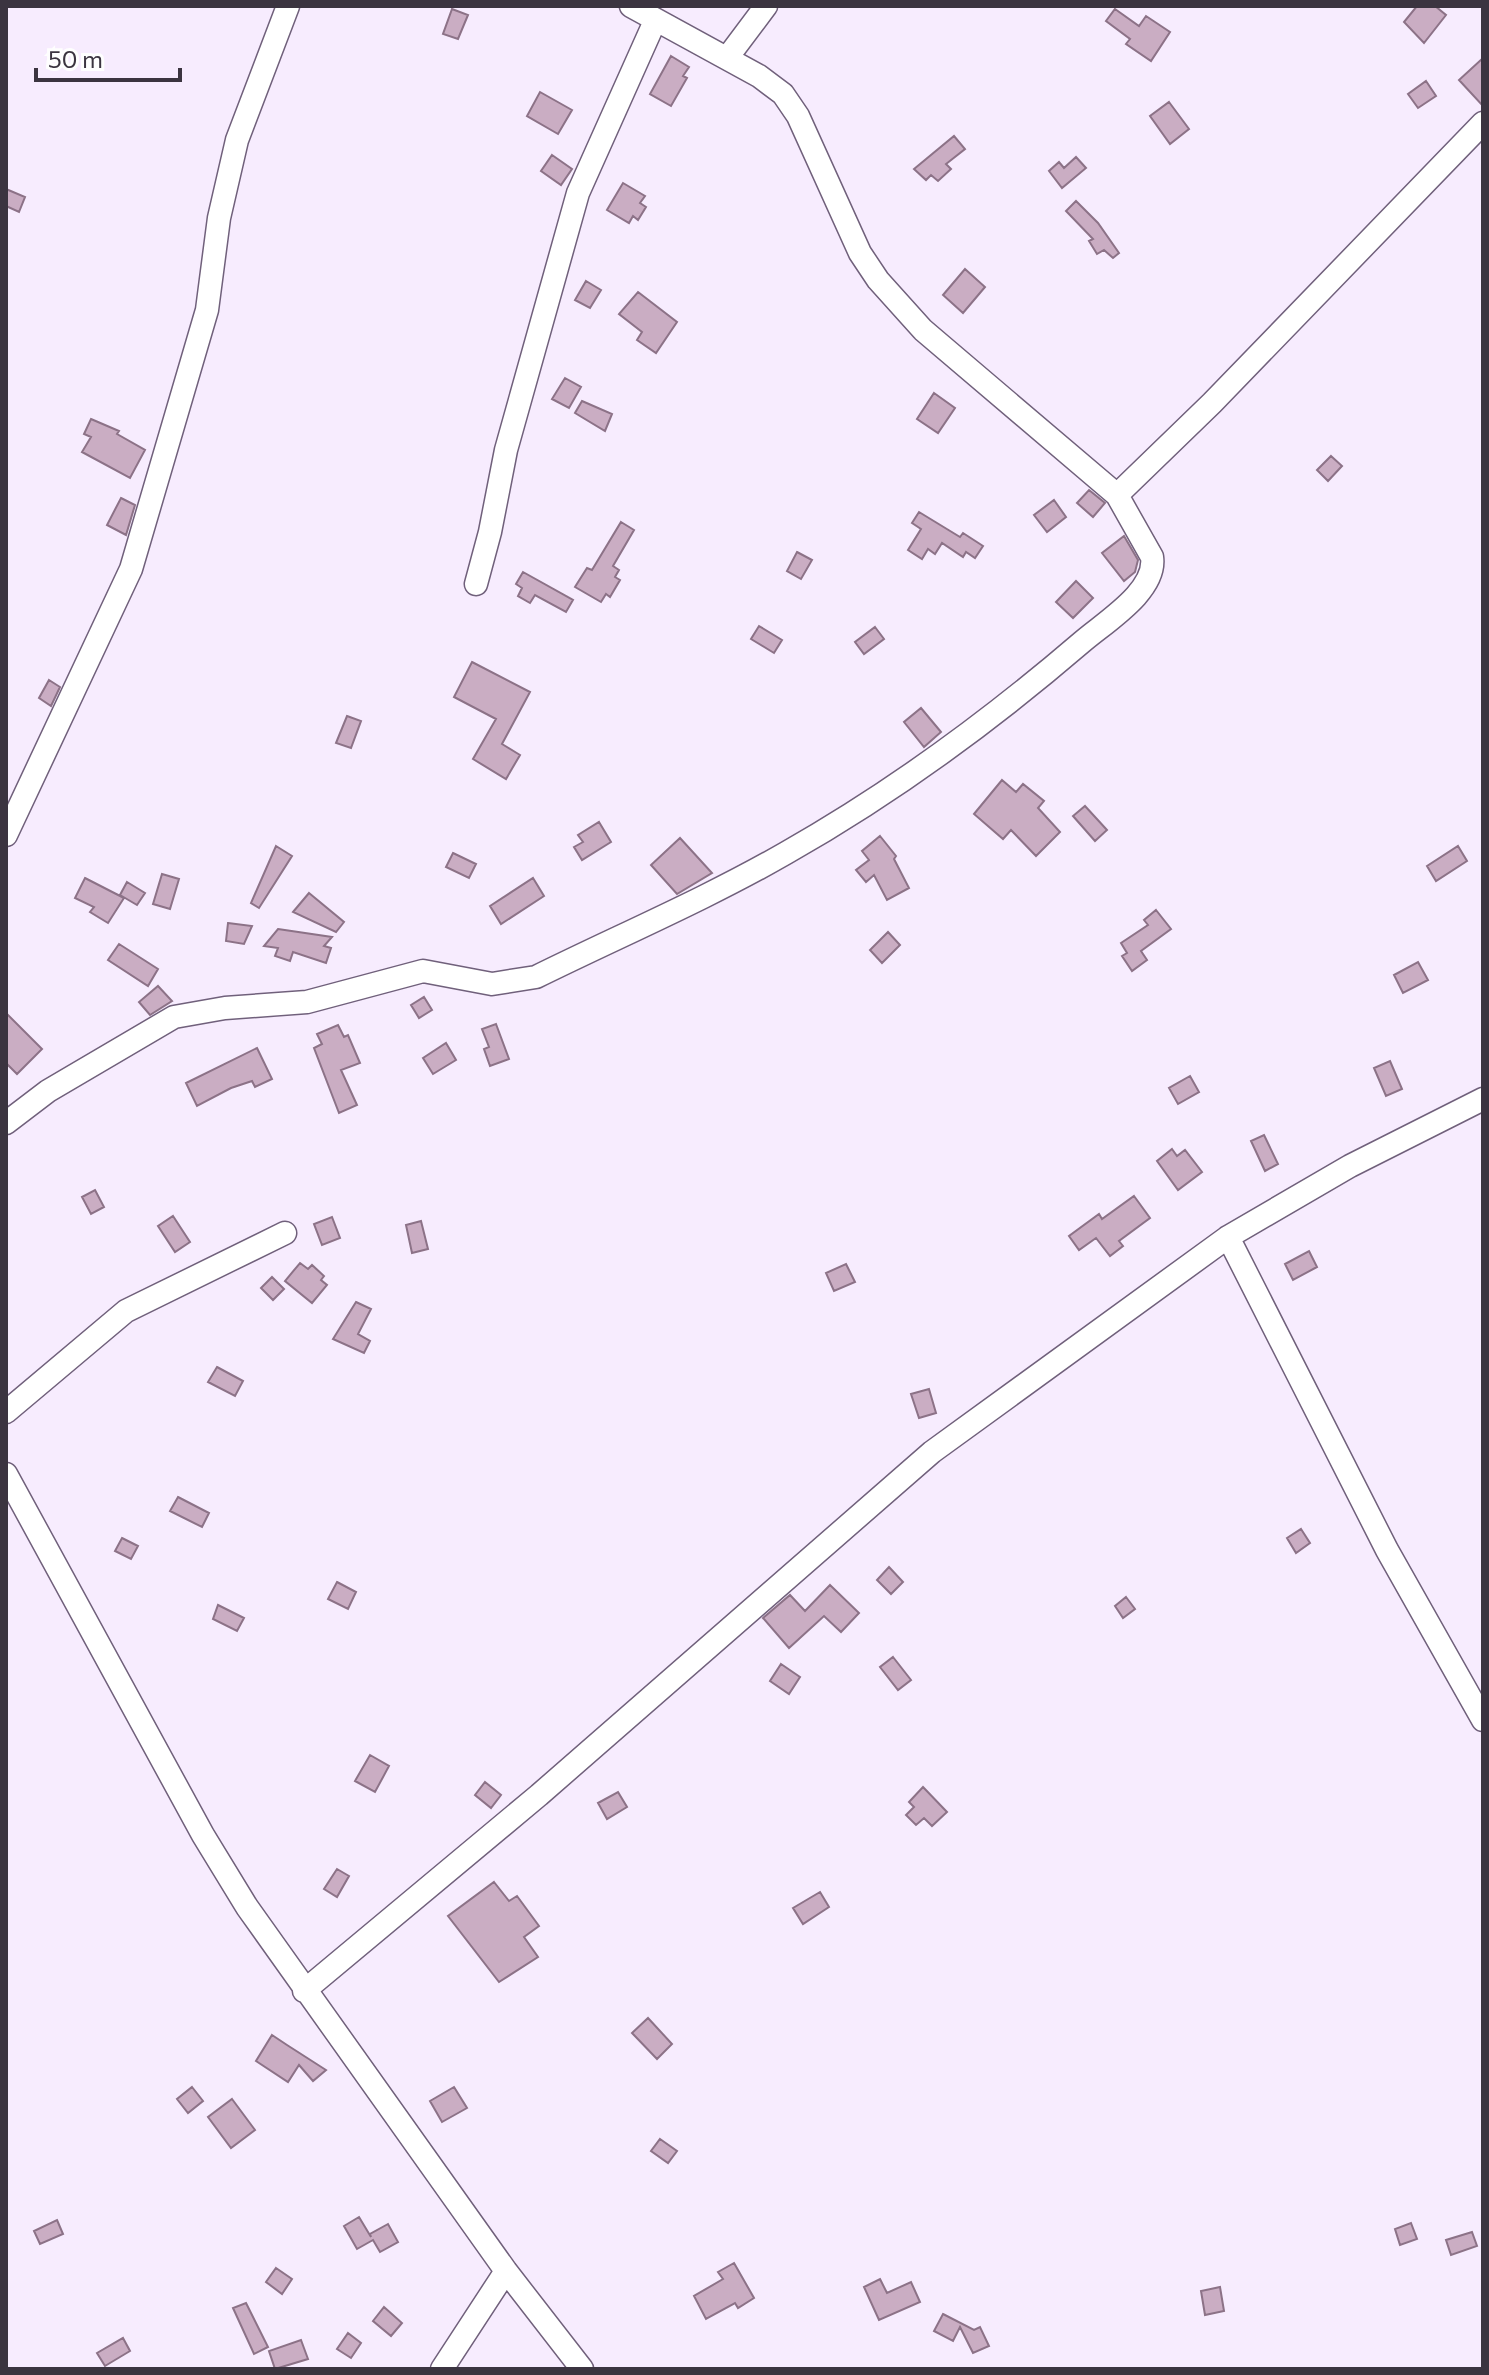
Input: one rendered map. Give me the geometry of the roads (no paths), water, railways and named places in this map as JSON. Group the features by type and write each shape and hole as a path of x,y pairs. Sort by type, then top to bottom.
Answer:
{"street":[{"path":"6,835 131,569 207,310 219,218 237,140 288,6"},
{"path":"6,1123 48,1091 174,1017 213,1009 307,1002 423,971 492,984 536,977 784,855 864,807 1024,692 1140,589 1154,568 1152,557 1117,495 923,330 878,280 860,253 798,116 783,94 727,58 631,6"},
{"path":"727,58 766,6"},
{"path":"476,584 506,450 578,193 655,21"},
{"path":"1117,495 1244,371 1483,123"},
{"path":"304,1991 539,1795 932,1452 1228,1237 1350,1166 1483,1099"},
{"path":"6,1412 126,1311 285,1233"},
{"path":"1228,1237 1387,1550 1483,1720"},
{"path":"6,1474 203,1835 304,1991 506,2271 582,2369"},
{"path":"442,2369 506,2271"}]}
